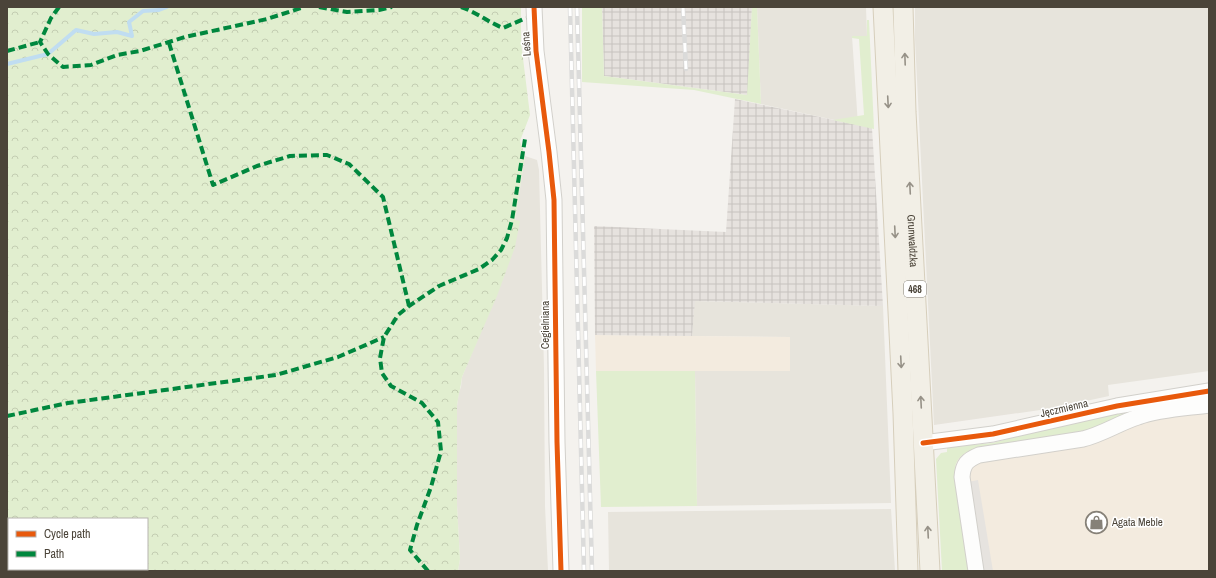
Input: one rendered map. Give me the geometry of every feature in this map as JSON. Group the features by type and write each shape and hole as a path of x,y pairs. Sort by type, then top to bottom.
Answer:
{"main road":[{"name":"Grunwaldzka","path":"883,7 903,414 908,571"},
{"name":"Grunwaldzka","path":"903,7 906,112 930,571"}],"street":[{"name":"Leśna","path":"534,7 539,79"},
{"name":"Cegielniana","path":"539,79 550,152 554,200 556,442 561,571"},
{"name":"Jęczmienna","path":"923,443 993,434 1117,406 1209,391"},
{"path":"976,571 962,477 963,468 969,459 979,455 1083,439 1095,436 1138,416 1209,405"}],"shaded area":[{"path":"602,7 752,7 748,95 604,76"},
{"path":"757,7 866,7 867,36 852,36 858,125 761,104"},
{"path":"915,7 1209,7 1209,371 1108,385 1109,396 1054,408 934,425 915,39"},
{"path":"735,99 872,128 883,306 695,301 692,336 595,335 594,226 726,232"},
{"path":"525,156 537,160 539,170 544,368 545,506 548,571 458,571 460,559 457,505 457,406 459,392 462,377 505,273 519,221 515,221"},
{"path":"694,301 883,306 891,503 697,506 695,371 789,371 790,337 692,336"},
{"path":"595,335 790,337 790,371 596,371"},
{"name":"Agata Meble","path":"1209,400 1209,571 970,571 955,467 958,458 965,452"},
{"path":"978,480 993,571 982,571 968,482"},
{"path":"891,509 895,571 609,571 608,512"}],"green space":[{"path":"7,7 521,7 521,42 530,115 520,141 525,156 515,220 520,221 515,247 497,296 462,377 458,399 457,505 460,559 458,571 7,571"},
{"path":"582,7 602,7 604,76 747,95 752,7 757,7 761,104 694,90 582,82"},
{"path":"867,20 869,20 874,129 833,120 864,115 859,39 852,38 852,36 867,36"},
{"path":"596,371 695,371 697,506 601,507"},
{"path":"1209,397 1087,432 974,449 964,454 958,460 955,467 970,571 942,571 936,459 941,453 947,452 947,447 993,443 1057,425 1126,410"}],"waterway":[{"path":"7,64 48,54 76,30 94,34 117,32 132,36 129,22 143,11 159,10 167,7"}],"railway":[{"path":"570,7 584,571"},
{"path":"577,7 592,571"},
{"path":"683,7 686,69"}],"marked path":[{"path":"59,7 51,18 40,42 48,54 63,67 91,65 117,55 140,51 185,37 267,19 304,7"},
{"path":"319,7 347,12 379,10 392,7"},
{"path":"461,7 503,28 526,18"},
{"path":"7,51 40,42"},
{"path":"169,43 213,185 257,166 290,156 327,155 349,164 383,197 409,306"},
{"path":"428,571 410,550 417,525 431,487 441,451 438,422 422,403 391,386 382,373 380,358 384,337 398,315 409,306 439,286 479,269 492,260 501,250 507,238 512,220 525,139"},
{"path":"7,416 68,403 276,375 338,357 384,337"}],"cycle path":[{"path":"534,7 536,51 554,200 557,442 561,571"},
{"path":"923,443 993,434 1117,406 1209,391"}],"place":[{"name":"Agata Meble","path":"1097,522"}]}
